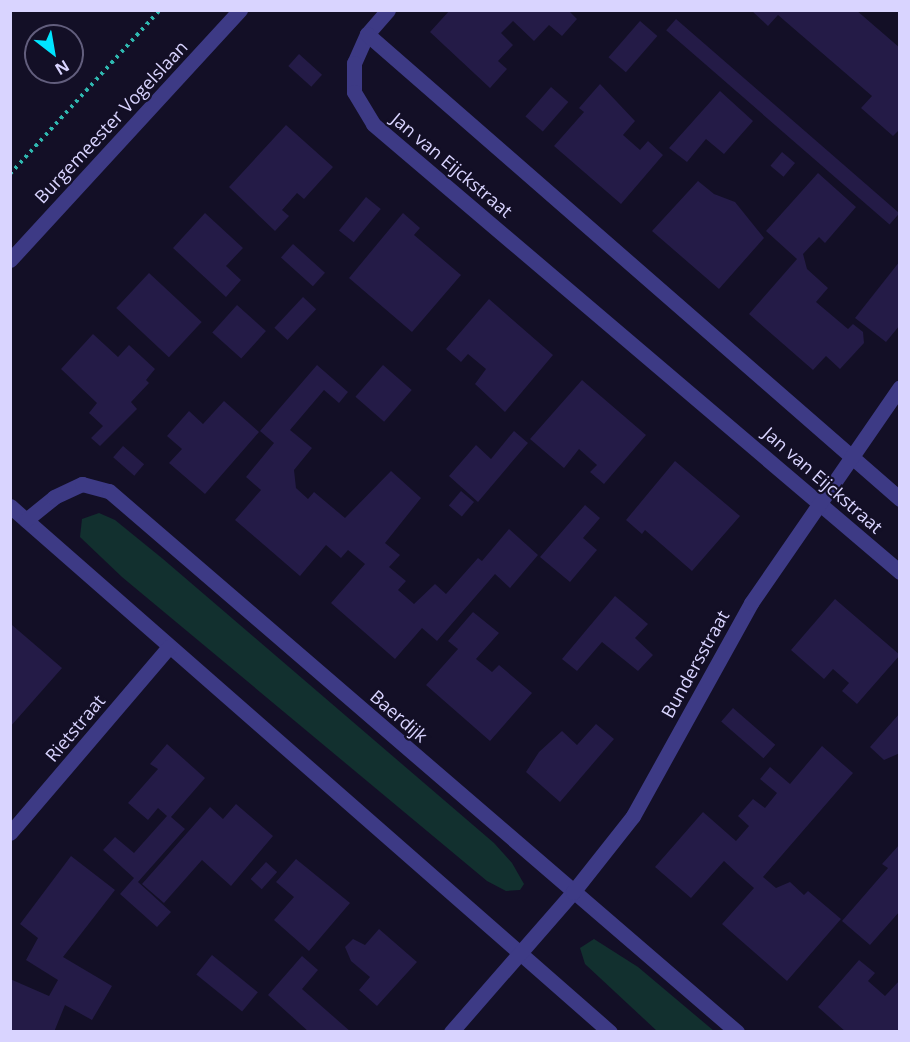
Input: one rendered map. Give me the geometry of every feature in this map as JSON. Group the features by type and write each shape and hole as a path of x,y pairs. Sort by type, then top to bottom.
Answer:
{"street":[{"name":"Burgemeester Vogelslaan","path":"10,260 240,10"},
{"path":"367,34 388,10"},
{"name":"Jan van Eijckstraat","path":"900,499 367,34 354,63 354,92 374,124 900,572"},
{"name":"Bundersstraat","path":"451,1032 573,892 633,816 751,603 850,456 900,387"},
{"name":"Baerdijk","path":"26,520 54,497 82,484 109,491 737,1032"},
{"path":"10,506 610,1032"},
{"name":"Rietstraat","path":"10,833 169,647"}],"path":[{"path":"10,174 160,10"}],"green space":[{"path":"99,513 115,520 163,559 494,843 512,863 524,884 520,890 506,891 487,881 122,577 80,537 82,519"},
{"path":"594,939 638,967 714,1031 657,1031 585,964 580,948"}],"building":[{"path":"450,10 568,10 577,19 562,36 549,25 534,41 513,21 501,33 513,45 498,61 507,69 490,88 430,32"},
{"path":"751,10 856,10 900,48 900,129 893,136 861,108 872,96 778,15 768,26"},
{"path":"676,19 899,213 890,225 666,30"},
{"path":"640,21 657,36 626,72 609,57"},
{"path":"299,54 322,75 311,87 288,66"},
{"path":"600,84 635,121 623,135 640,150 648,141 663,155 621,204 554,146 584,112 579,108"},
{"path":"551,87 568,102 543,132 525,116"},
{"path":"720,91 753,121 724,154 706,139 687,162 669,148"},
{"path":"286,125 333,167 304,199 297,193 282,210 289,216 275,231 229,187"},
{"path":"782,152 795,163 783,177 770,166"},
{"path":"818,173 856,207 825,243 819,237 803,254 807,269 828,288 816,302 848,329 853,324 863,332 864,343 840,369 826,356 813,370 749,314 797,259 766,231"},
{"path":"698,181 714,194 735,202 764,238 719,289 652,231"},
{"path":"366,197 381,209 354,242 339,230"},
{"path":"205,213 243,248 226,266 241,280 226,297 173,248"},
{"path":"403,213 420,228 414,235 461,275 412,332 349,278"},
{"path":"293,244 325,273 313,286 281,257"},
{"path":"900,261 900,325 886,342 855,318"},
{"path":"149,273 202,322 169,357 116,308"},
{"path":"303,297 316,309 288,340 274,328"},
{"path":"489,299 553,355 505,412 475,384 486,369 468,354 461,362 446,349"},
{"path":"237,305 266,331 241,359 212,332"},
{"path":"93,334 118,357 129,345 155,369 146,380 149,383 131,402 137,409 100,446 91,438 103,426 89,413 97,403 61,369"},
{"path":"317,365 348,392 339,403 324,390 290,430 312,448 294,470 296,488 308,499 314,492 345,518 391,471 421,498 385,543 400,555 389,567 406,581 398,590 414,604 435,584 446,594 478,558 482,561 509,529 538,555 510,588 495,574 437,641 422,628 395,659 331,603 365,564 348,550 341,558 326,545 300,576 235,520 261,490 246,477 274,443 260,431"},
{"path":"383,365 412,390 384,422 355,397"},
{"path":"582,380 646,435 604,484 590,472 597,465 579,449 564,468 530,439"},
{"path":"224,401 259,432 205,494 169,463 182,449 167,436 189,411 203,424"},
{"path":"514,431 528,443 478,502 449,476 476,445 491,459"},
{"path":"123,446 144,464 134,476 113,457"},
{"path":"675,461 740,516 692,571 645,530 642,534 626,520"},
{"path":"461,491 474,502 462,516 449,506"},
{"path":"585,505 600,518 583,538 597,550 570,582 540,557"},
{"path":"615,596 648,624 635,638 653,655 638,671 602,642 577,671 562,659"},
{"path":"835,599 900,655 857,704 842,691 849,683 833,669 824,679 791,650"},
{"path":"473,612 499,633 476,659 492,672 499,665 532,693 490,741 426,685 458,649 448,641"},
{"path":"12,625 62,668 10,727 10,627"},
{"path":"733,708 775,745 763,758 721,722"},
{"path":"900,713 900,753 884,760 870,747"},
{"path":"596,724 614,739 560,802 526,772 539,752 562,731 577,745"},
{"path":"167,744 205,778 171,817 185,829 138,882 171,912 157,927 120,894 134,878 103,850 115,837 134,853 167,816 158,808 148,820 128,803 158,769 150,764"},
{"path":"822,746 853,773 763,877 776,888 790,882 804,895 808,891 841,919 787,981 722,924 754,888 724,861 691,898 655,867 703,812 736,841 749,826 738,816 753,799 765,808 777,793 760,779 770,767 790,784"},
{"path":"236,804 273,836 231,886 202,860 164,903 142,884 210,807 223,819"},
{"path":"900,844 900,911 870,945 842,921 888,868 882,864"},
{"path":"71,856 115,890 63,957 112,986 92,1020 65,1005 54,1032 10,1032 10,979 49,996 58,980 26,960 38,938 20,924"},
{"path":"296,859 350,903 309,951 274,920 294,897 276,882"},
{"path":"266,862 277,872 262,889 251,879"},
{"path":"379,929 417,962 377,1006 359,990 370,977 351,961 345,947 353,939 365,945"},
{"path":"212,955 258,992 242,1012 196,974"},
{"path":"302,956 318,970 302,989 351,1032 309,1032 268,995"},
{"path":"859,960 875,973 868,981 885,996 900,980 900,1032 846,1032 818,1007"}]}
